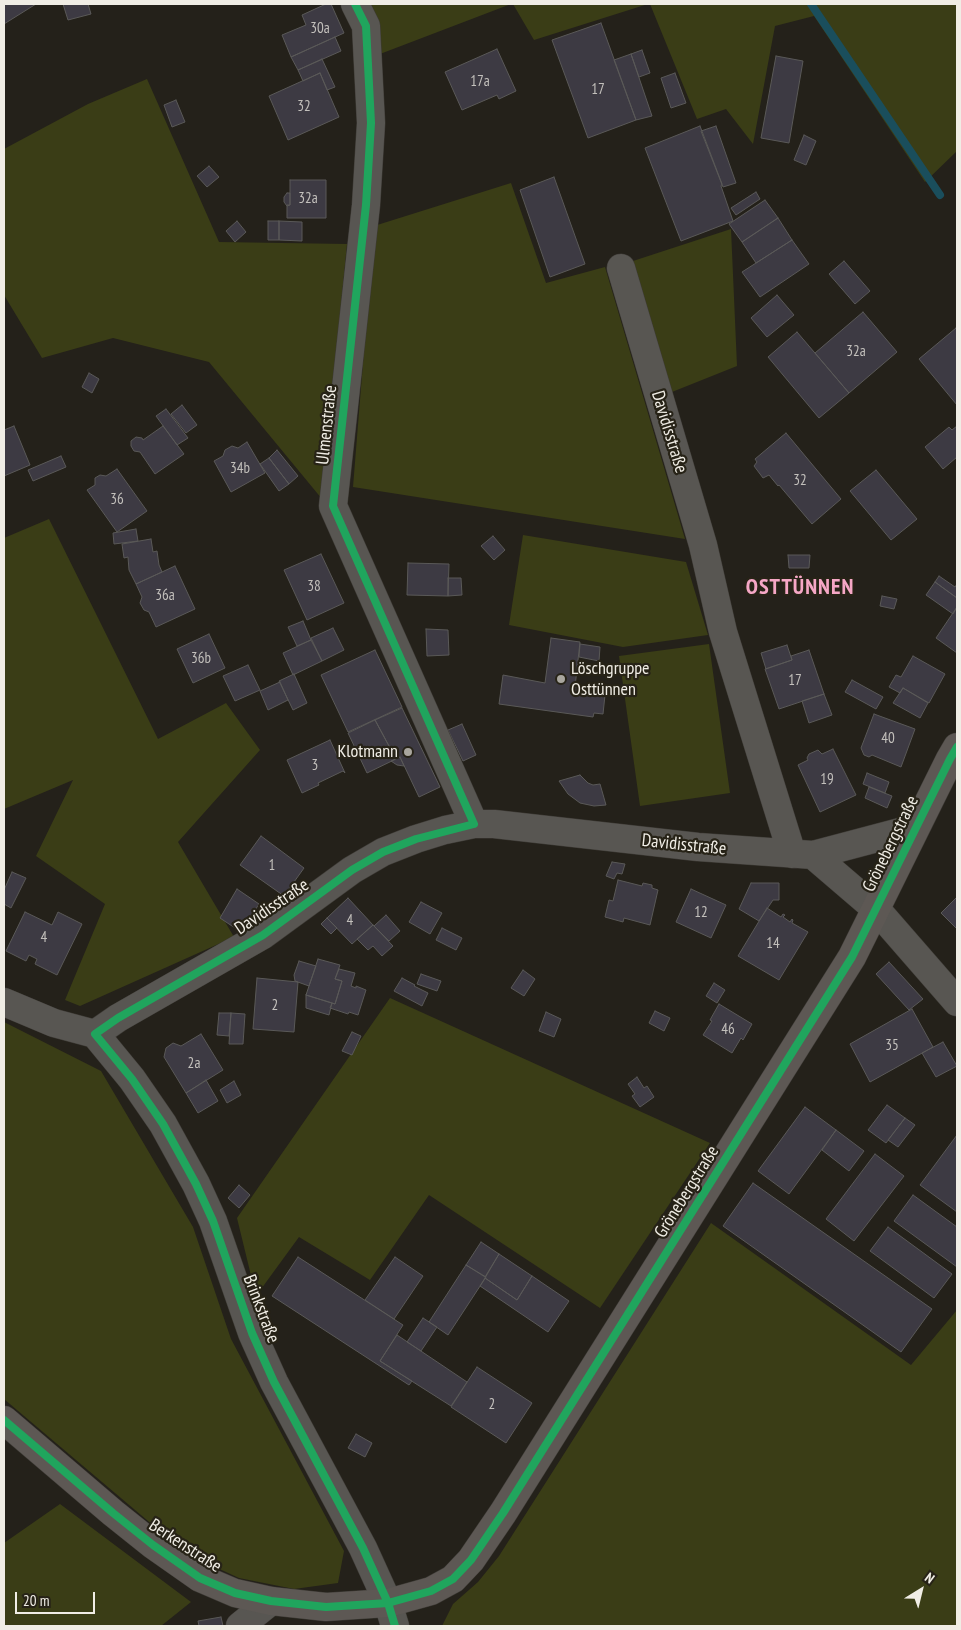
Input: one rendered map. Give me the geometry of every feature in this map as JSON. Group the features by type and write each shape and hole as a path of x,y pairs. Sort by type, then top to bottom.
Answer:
{"street":[{"name":"Ulmenstraße","path":"355,4 366,26 370,123 366,205 333,506 474,824"},
{"name":"Davidisstraße","path":"621,268 703,545 723,632 803,854"},
{"name":"Grönebergstraße","path":"392,1615 453,1579 471,1560 508,1505 852,957 957,746"},
{"name":"Davidisstraße","path":"95,1034 118,1018 262,934 352,870 383,852 416,839 474,824 494,824 698,847 803,854 915,828"},
{"path":"803,854 876,909 957,1002"},
{"path":"4,1002 54,1023 95,1034"},
{"name":"Brinkstraße","path":"95,1034 132,1079 162,1124 196,1184 213,1221 252,1333 271,1374 363,1548 392,1615"},
{"name":"Berkenstraße","path":"4,1420 112,1513 200,1578 235,1593 270,1601 392,1615"},
{"path":"240,1626 270,1601"}],"green space":[{"path":"370,4 511,4 380,54"},
{"path":"513,4 648,4 534,40"},
{"path":"650,4 957,4 957,151 925,182 814,16 775,26 753,144 726,109 697,119"},
{"path":"147,79 219,242 347,244 322,499 209,362 113,338 42,358 4,295 4,149 88,104"},
{"path":"511,183 546,283 605,267 685,539 353,487 374,226"},
{"path":"731,229 737,366 672,392 633,261"},
{"path":"49,519 158,739 226,703 260,750 178,842 234,937 80,1006 65,1000 105,904 36,856 73,780 4,809 4,538"},
{"path":"523,535 686,562 708,635 623,647 509,625"},
{"path":"709,644 730,793 640,806 619,656"},
{"path":"390,998 710,1143 600,1308 429,1195 370,1280 299,1237 256,1296 237,1218"},
{"path":"4,1022 101,1071 193,1227 231,1339 344,1551 338,1583 294,1589 239,1578 187,1554 4,1399"},
{"path":"711,1223 911,1365 957,1310 957,1626 442,1626 453,1604 478,1582 499,1556"},
{"path":"60,1504 191,1602 161,1626 4,1626 4,1543"}],"building":[{"path":"4,4 36,4 4,24"},
{"path":"63,4 88,4 91,14 68,20"},
{"path":"326,4 331,4 344,33 291,57 282,35 306,25 302,15"},
{"path":"601,23 636,120 588,138 552,40"},
{"path":"335,37 341,51 298,70 291,57"},
{"path":"497,49 516,91 499,99 497,95 462,110 445,72"},
{"path":"642,50 650,73 639,77 631,54"},
{"path":"631,54 652,116 636,120 614,60"},
{"path":"776,56 803,61 789,143 761,138"},
{"path":"322,59 335,87 327,90 320,73 303,81 298,70"},
{"path":"320,73 339,117 288,140 269,96"},
{"path":"675,73 686,103 671,108 661,78"},
{"path":"176,100 185,122 172,127 164,105"},
{"path":"700,126 722,184 721,186 733,221 681,241 645,148"},
{"path":"716,126 736,183 723,187 701,131"},
{"path":"804,135 816,141 806,165 794,160"},
{"path":"209,166 219,177 207,187 197,176"},
{"path":"554,177 585,264 550,277 520,190"},
{"path":"290,180 326,180 326,218 287,218 287,205 290,205"},
{"path":"756,192 760,199 736,215 731,208"},
{"path":"287,193 290,193 290,205 287,206 284,202 284,197"},
{"path":"765,200 778,218 742,242 729,224"},
{"path":"778,218 792,240 756,263 742,242"},
{"path":"237,221 246,232 235,242 226,231"},
{"path":"268,221 279,221 279,240 268,240"},
{"path":"279,221 302,222 302,241 279,240"},
{"path":"792,240 809,264 760,297 742,272"},
{"path":"844,261 870,291 855,304 829,274"},
{"path":"777,295 794,315 767,337 751,318"},
{"path":"863,312 897,352 849,393 815,353"},
{"path":"956,328 957,330 957,405 919,359"},
{"path":"797,332 849,393 819,418 768,357"},
{"path":"89,373 99,379 92,393 82,387"},
{"path":"182,405 197,425 186,433 171,414"},
{"path":"166,409 188,438 177,445 156,416"},
{"path":"14,426 30,465 4,476 4,430"},
{"path":"163,426 184,454 155,474 140,452 134,451 131,441 136,437 143,440"},
{"path":"957,426 957,457 943,469 925,447 949,427 952,430"},
{"path":"786,433 841,499 812,524 769,475 763,478 754,466 757,462 755,459"},
{"path":"247,442 265,473 231,492 214,461 223,456 225,450 232,446 238,448"},
{"path":"277,450 298,476 289,484 269,458"},
{"path":"61,456 66,467 33,481 28,470"},
{"path":"269,458 289,484 279,491 260,464"},
{"path":"117,469 147,511 117,532 87,490 95,485 95,478 100,475 106,476"},
{"path":"876,470 917,519 891,540 850,491"},
{"path":"136,529 138,541 114,544 113,533"},
{"path":"493,536 505,550 494,560 481,546"},
{"path":"151,539 153,552 157,551 162,572 136,584 129,570 128,557 124,558 122,544"},
{"path":"321,554 344,603 307,620 284,570"},
{"path":"788,555 810,555 809,568 789,568"},
{"path":"408,563 449,564 448,596 407,595"},
{"path":"175,566 195,609 156,627 149,612 144,610 140,603 142,597 136,584"},
{"path":"939,576 955,587 957,584 957,598 935,582"},
{"path":"448,578 461,578 462,595 448,596"},
{"path":"935,582 957,598 957,607 953,614 926,595"},
{"path":"882,596 897,599 894,609 880,606"},
{"path":"957,607 957,653 936,638"},
{"path":"303,621 311,640 297,646 288,627"},
{"path":"333,628 344,650 322,661 311,638"},
{"path":"426,629 448,630 449,655 427,656"},
{"path":"209,634 225,668 193,683 177,649"},
{"name":"Löschgruppe Osttünnen","path":"551,638 580,642 575,687 597,690 596,694 605,695 603,714 594,713 593,717 499,704 503,675 545,683"},
{"path":"311,640 322,661 293,675 283,653"},
{"path":"580,644 600,647 599,661 579,657"},
{"path":"787,645 792,660 766,669 761,653"},
{"path":"375,650 402,707 348,732 321,675"},
{"path":"809,650 824,694 779,709 765,669 792,660 791,656"},
{"path":"913,656 945,674 929,703 903,688 900,693 889,687 896,675 901,677"},
{"path":"248,665 260,690 235,701 223,676"},
{"path":"294,674 307,703 293,710 279,681"},
{"path":"852,680 883,697 876,709 845,692"},
{"path":"280,682 288,700 268,710 260,691"},
{"path":"903,688 928,703 920,718 893,703"},
{"path":"824,694 832,715 809,723 802,701"},
{"name":"Klotmann","path":"402,708 440,787 419,797 400,757 396,759 375,720"},
{"path":"874,714 915,729 901,767 872,755 869,757 864,755 861,748"},
{"name":"Klotmann","path":"375,720 396,759 367,773 348,733"},
{"path":"462,724 476,755 463,761 448,730"},
{"path":"330,740 345,773 343,771 302,793 287,760"},
{"path":"833,749 856,795 820,812 798,765 808,760 809,754 818,750 822,754"},
{"path":"400,757 404,766 397,765 391,761"},
{"path":"867,773 889,782 885,793 863,784"},
{"path":"580,775 588,783 593,785 600,784 606,805 594,806 580,803 568,794 559,781"},
{"path":"869,787 892,796 887,808 865,798"},
{"path":"261,836 304,868 284,896 240,865"},
{"path":"612,862 625,864 622,874 617,873 614,879 606,876"},
{"path":"12,872 26,878 11,908 4,904 4,890"},
{"path":"618,880 642,886 643,883 652,885 652,888 658,890 650,925 624,918 623,922 605,917 609,900 613,901"},
{"path":"751,883 779,883 779,900 773,900 759,921 739,909"},
{"path":"237,889 259,904 241,932 220,918"},
{"path":"691,889 726,905 711,938 676,922"},
{"path":"957,897 957,929 941,913"},
{"path":"348,898 373,925 352,944 327,918"},
{"path":"421,902 442,913 430,934 409,922"},
{"path":"767,908 781,917 783,914 785,915 783,917 790,922 792,919 792,923 808,932 779,980 738,956"},
{"path":"25,912 52,925 58,912 82,924 57,975 35,964 37,959 29,955 26,961 6,951"},
{"path":"386,915 400,931 389,941 374,926"},
{"path":"327,918 337,928 331,934 321,924"},
{"path":"373,925 393,946 382,956 373,946 368,950 357,939"},
{"path":"442,928 462,938 456,950 436,940"},
{"path":"318,959 340,965 335,979 342,981 335,1004 306,995"},
{"path":"299,961 316,966 309,986 295,981 294,975"},
{"path":"889,962 923,999 909,1010 876,974"},
{"path":"339,969 355,973 351,986 366,990 358,1015 330,1008 332,1003 335,1004 342,981 335,979"},
{"path":"523,970 535,979 524,996 511,988"},
{"path":"421,974 441,981 437,991 417,984"},
{"path":"257,978 298,982 294,1032 253,1029"},
{"path":"402,978 428,993 422,1006 394,991"},
{"path":"714,983 725,990 717,1003 706,996"},
{"path":"306,995 332,1003 329,1015 306,1008"},
{"path":"719,1004 752,1024 743,1040 741,1038 732,1053 703,1035 712,1021 710,1020"},
{"path":"912,1009 933,1047 870,1082 850,1044"},
{"path":"655,1011 670,1018 664,1031 649,1023"},
{"path":"546,1012 561,1019 554,1037 539,1031"},
{"path":"219,1013 231,1013 229,1036 217,1035"},
{"path":"231,1013 245,1014 243,1044 229,1044"},
{"path":"352,1032 361,1036 352,1055 342,1051"},
{"path":"201,1034 223,1070 186,1093 164,1057 166,1048 173,1043 181,1046"},
{"path":"943,1042 957,1066 936,1077 922,1053"},
{"path":"637,1077 644,1088 647,1086 654,1097 640,1107 632,1096 635,1094 628,1084"},
{"path":"206,1080 218,1101 198,1113 186,1093"},
{"path":"234,1081 241,1095 227,1103 220,1090"},
{"path":"887,1105 905,1118 886,1143 868,1130"},
{"path":"805,1107 836,1130 789,1194 758,1171"},
{"path":"905,1118 915,1125 898,1147 888,1140"},
{"path":"836,1130 864,1151 849,1171 822,1150"},
{"path":"957,1135 957,1212 920,1185"},
{"path":"875,1154 904,1176 854,1241 826,1219"},
{"path":"753,1183 932,1309 901,1352 723,1226"},
{"path":"239,1185 250,1195 239,1208 228,1198"},
{"path":"913,1195 957,1227 957,1267 894,1221"},
{"path":"888,1227 952,1274 934,1298 870,1251"},
{"path":"481,1242 499,1254 485,1277 466,1265"},
{"path":"499,1254 532,1276 517,1300 485,1278"},
{"path":"298,1257 403,1325 380,1361 412,1381 409,1385 272,1296"},
{"path":"395,1257 423,1276 394,1319 365,1300"},
{"path":"466,1265 486,1277 448,1335 429,1322"},
{"path":"532,1276 569,1301 548,1332 480,1286 485,1278 517,1300"},
{"path":"423,1318 437,1327 421,1351 407,1342"},
{"path":"397,1335 467,1382 451,1406 380,1361"},
{"path":"477,1367 532,1403 506,1443 451,1407"},
{"path":"356,1434 372,1443 365,1457 348,1448"},
{"path":"221,1617 223,1626 199,1626 198,1621"}],"waterway":[{"path":"811,4 940,195"}],"cycle path":[{"path":"355,4 366,26 371,123 366,205 333,506 474,824 416,839 383,852 352,870 263,935 118,1018 95,1034 132,1079 163,1124 196,1184 213,1221 252,1333 274,1382 363,1548 388,1603 395,1626"},
{"path":"4,1420 153,1545 200,1578 235,1593 271,1601 326,1607 388,1603 431,1591 453,1579 471,1560 503,1513 852,957 957,747"}],"place":[{"name":"Löschgruppe Osttünnen","path":"561,679"},
{"name":"Klotmann","path":"408,752"}],"district":[{"name":"OSTTÜNNEN","path":"800,588"}]}
